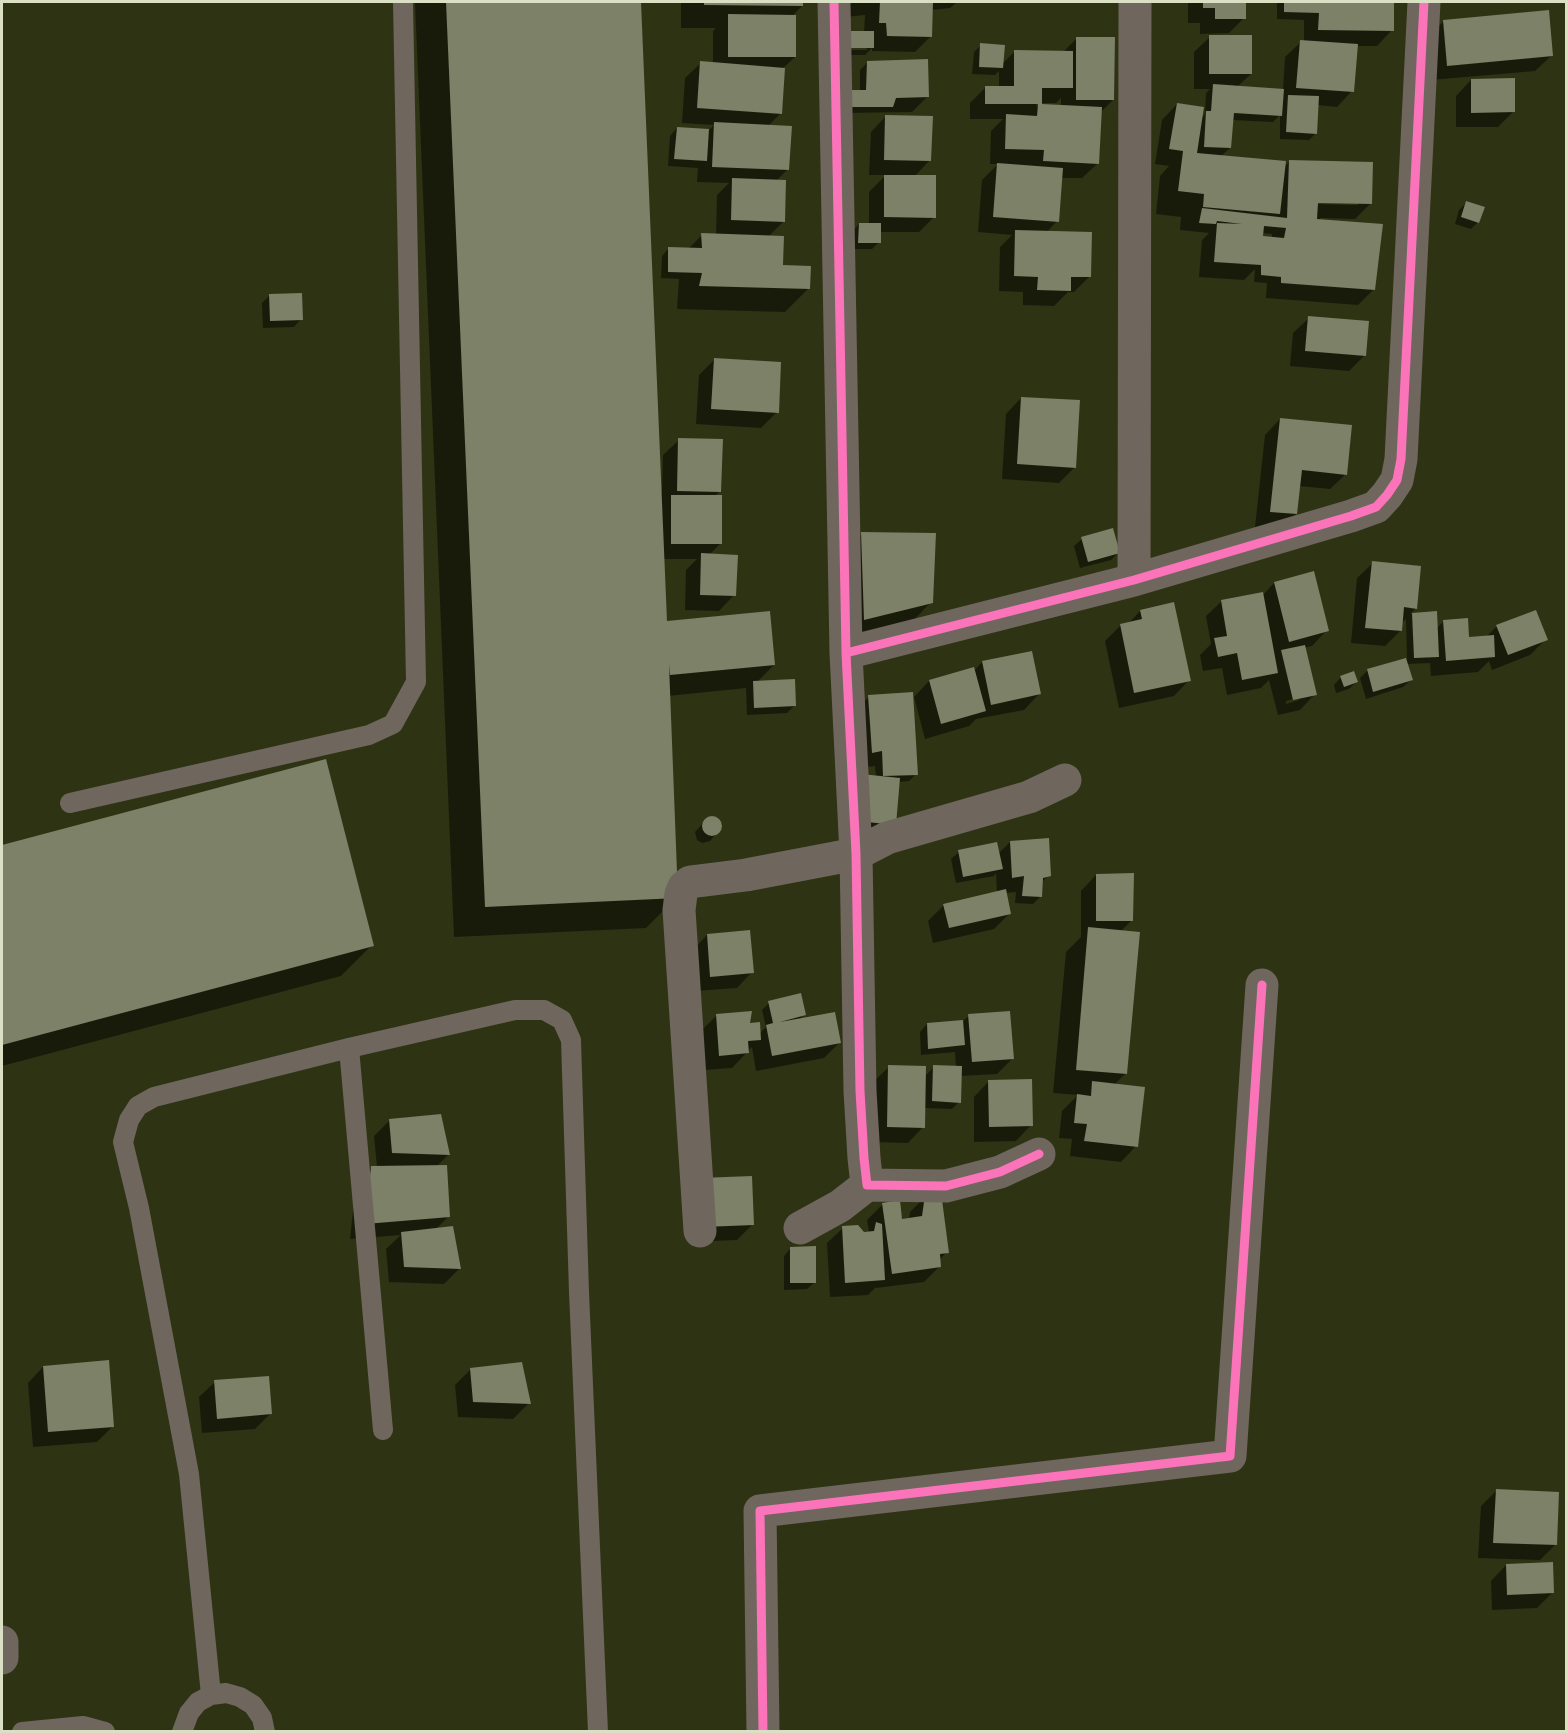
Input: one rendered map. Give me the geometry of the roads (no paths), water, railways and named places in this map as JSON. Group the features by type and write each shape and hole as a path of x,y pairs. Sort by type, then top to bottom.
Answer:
{"street":[{"path":"834,2 846,653 856,854 860,1091 867,1185"},
{"path":"1134,579 1136,2"},
{"path":"846,653 1134,579 1376,507 1397,480 1401,459 1424,2"},
{"path":"700,1231 679,910 681,894 690,882 746,875 856,854 887,838 1029,797 1065,780"},
{"path":"763,1731 760,1511 1230,1456 1262,985"},
{"path":"800,1228 840,1206 867,1185 945,1186 1000,1172 1039,1154"},
{"path":"2,1642 2,1658"}],"lane":[{"path":"70,803 369,735 393,724 416,682 403,2"},
{"path":"211,1695 189,1474 139,1208 123,1142 129,1120 138,1106 154,1097 349,1048 515,1010 544,1010 562,1020 571,1040 579,1293 598,1731"},
{"path":"349,1048 383,1430"},
{"path":"182,1731 189,1713 198,1702 211,1695 226,1693 240,1696 253,1705 262,1718 265,1731"},
{"path":"22,1731 83,1726 105,1731"}]}
